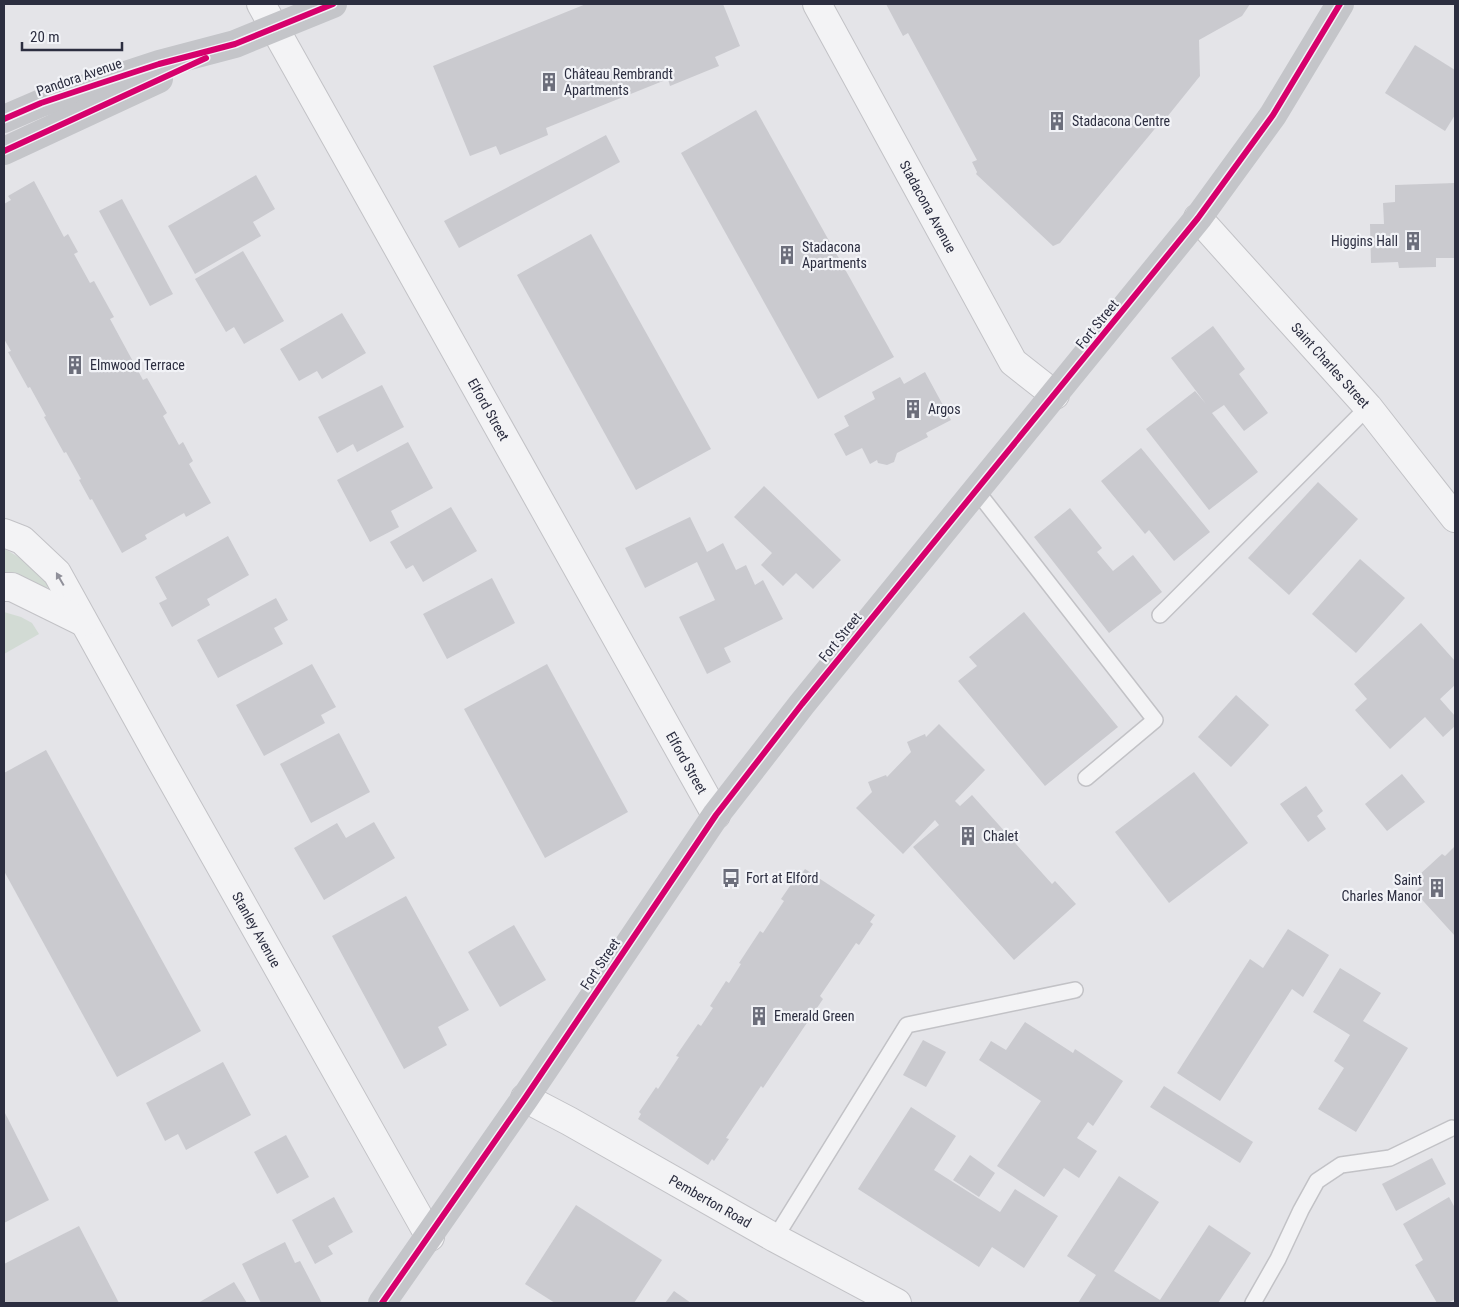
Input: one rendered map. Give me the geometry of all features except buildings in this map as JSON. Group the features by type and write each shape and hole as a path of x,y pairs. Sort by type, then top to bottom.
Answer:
{"main road":[{"name":"Pandora Avenue","path":"4,119 41,103 159,64 235,44 333,4"},
{"name":"Fort Street","path":"382,1303 430,1237 716,815 802,704 1056,395 1198,218 1273,115 1340,4"},
{"path":"4,151 235,44"}],"street":[{"name":"Elford Street","path":"261,4 716,815"},
{"name":"Stadacona Avenue","path":"817,4 1013,362 1056,395"},
{"name":"Saint Charles Street","path":"1198,218 1368,407 1455,518"},
{"name":"Stanley Avenue","path":"4,533 22,540 57,572 83,622 430,1237"},
{"path":"4,588 12,587 83,622"},
{"name":"Pemberton Road","path":"525,1098 775,1238 897,1303"}],"lane":[{"path":"1160,616 1368,407"},
{"path":"976,490 1155,720 1086,778"},
{"path":"775,1238 907,1025 1075,990"},
{"path":"1253,1303 1278,1259 1317,1181 1341,1164 1390,1158 1452,1128"}],"shaded area":[{"path":"4,549 37,571 47,582 48,587 45,589 4,576"},
{"path":"4,612 21,617 32,623 39,634 4,654"}],"cycle path":[{"path":"4,119 41,103 159,64 235,44 333,4"},
{"path":"382,1303 525,1098 716,815 802,704 1198,218 1273,115 1340,4"},
{"path":"4,151 206,58"}],"place":[{"name":"Château Rembrandt Apartments","path":"549,82"},
{"name":"Stadacona Centre","path":"1057,121"},
{"name":"Higgins Hall","path":"1413,241"},
{"name":"Stadacona Apartments","path":"787,255"},
{"name":"Elmwood Terrace","path":"75,365"},
{"name":"Argos","path":"913,409"},
{"name":"Chalet","path":"968,836"},
{"name":"Fort at Elford","path":"731,878"},
{"name":"Saint Charles Manor","path":"1437,888"},
{"name":"Emerald Green","path":"759,1016"}]}
